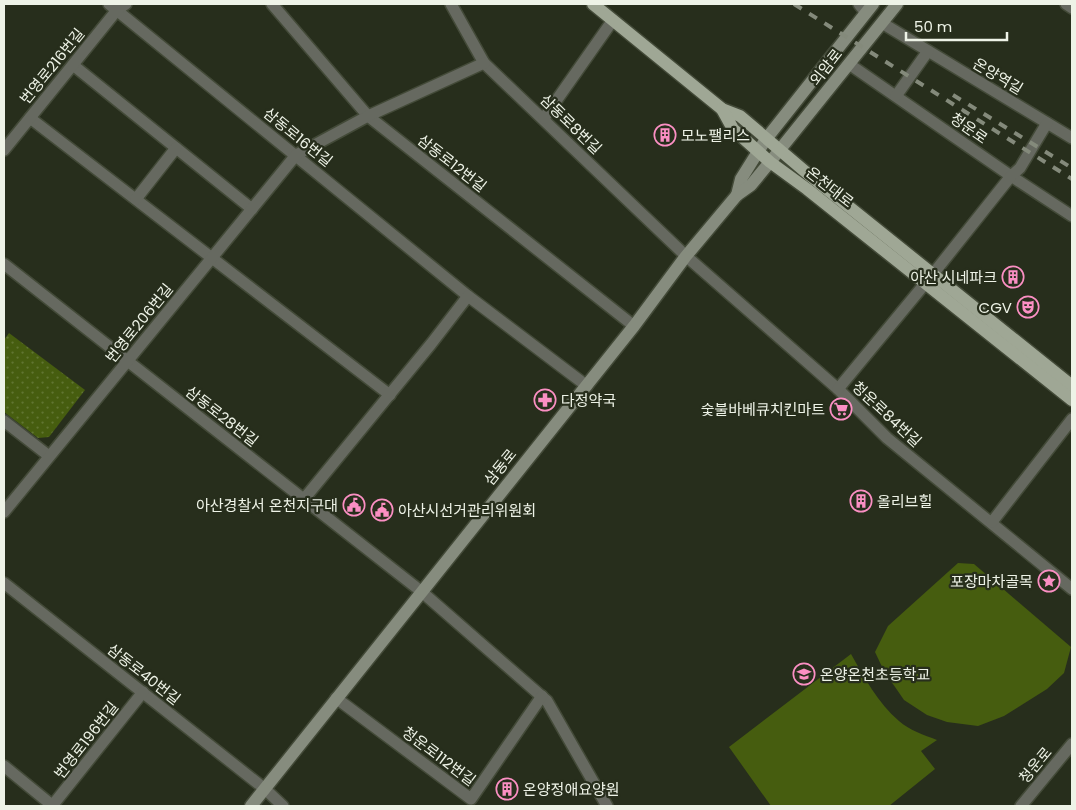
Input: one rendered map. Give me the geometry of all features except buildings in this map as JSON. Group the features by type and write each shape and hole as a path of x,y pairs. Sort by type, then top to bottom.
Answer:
{"main road":[{"name":"온천대로","path":"593,4 722,109 740,116 1072,400"},
{"name":"온천대로","path":"722,109 733,129 770,162 1072,386"}],"street":[{"name":"삼동로12번길","path":"272,4 368,116 634,326"},
{"name":"삼동로8번길","path":"451,4 484,63 544,118 686,256"},
{"name":"외암로","path":"770,162 897,4"},
{"path":"1066,4 1072,8"},
{"name":"번영로216번길","path":"4,150 117,6"},
{"name":"삼동로16번길","path":"117,6 468,296 586,386"},
{"name":"외암로","path":"758,151 866,7"},
{"path":"544,118 613,20"},
{"name":"온양역길","path":"882,24 1072,138"},
{"path":"896,96 928,52"},
{"name":"번영로206번길","path":"4,512 296,155 368,116 484,63"},
{"name":"청운로","path":"849,64 1072,216"},
{"path":"72,65 252,209"},
{"path":"30,118 390,395"},
{"path":"838,389 1011,176 1020,168 1048,123"},
{"path":"136,199 176,148"},
{"name":"삼동로","path":"737,195 741,179 758,151"},
{"name":"삼동로","path":"251,806 634,326 686,256 737,195 751,185 770,162"},
{"name":"청운로84번길","path":"686,256 838,389 887,438 1072,589"},
{"name":"삼동로28번길","path":"4,264 422,592"},
{"path":"304,499 390,395 468,296"},
{"path":"992,522 1072,419"},
{"path":"4,421 49,456"},
{"name":"삼동로40번길","path":"4,583 265,789 283,806"},
{"path":"422,592 547,701 607,806"},
{"name":"번영로196번길","path":"4,766 52,806 143,692"},
{"name":"청운로112번길","path":"336,698 471,800 542,696"},
{"name":"청운로","path":"1021,806 1072,744"}],"green space":[{"path":"9,333 85,390 49,437 38,438 4,412 4,340"},
{"path":"958,563 974,564 1071,647 1064,673 1047,689 1004,716 978,726 947,722 927,715 904,700 884,671 875,652 888,626"},
{"path":"851,654 872,689 891,714 907,727 937,740 921,751 935,769 889,806 771,806 729,747"}],"railway":[{"path":"794,4 1072,179"},
{"path":"953,95 1072,168"}],"place":[{"name":"모노팰리스","path":"665,135"},
{"name":"아산 시네파크","path":"1013,277"},
{"name":"CGV","path":"1028,307"},
{"name":"다정약국","path":"545,400"},
{"name":"숯불바베큐치킨마트","path":"841,409"},
{"name":"올리브힐","path":"861,501"},
{"name":"아산경찰서 온천지구대","path":"354,505"},
{"name":"아산시선거관리위원회","path":"382,510"},
{"name":"포장마차골목","path":"1049,581"},
{"name":"온양온천초등학교","path":"804,674"},
{"name":"온양정애요양원","path":"507,789"}]}
